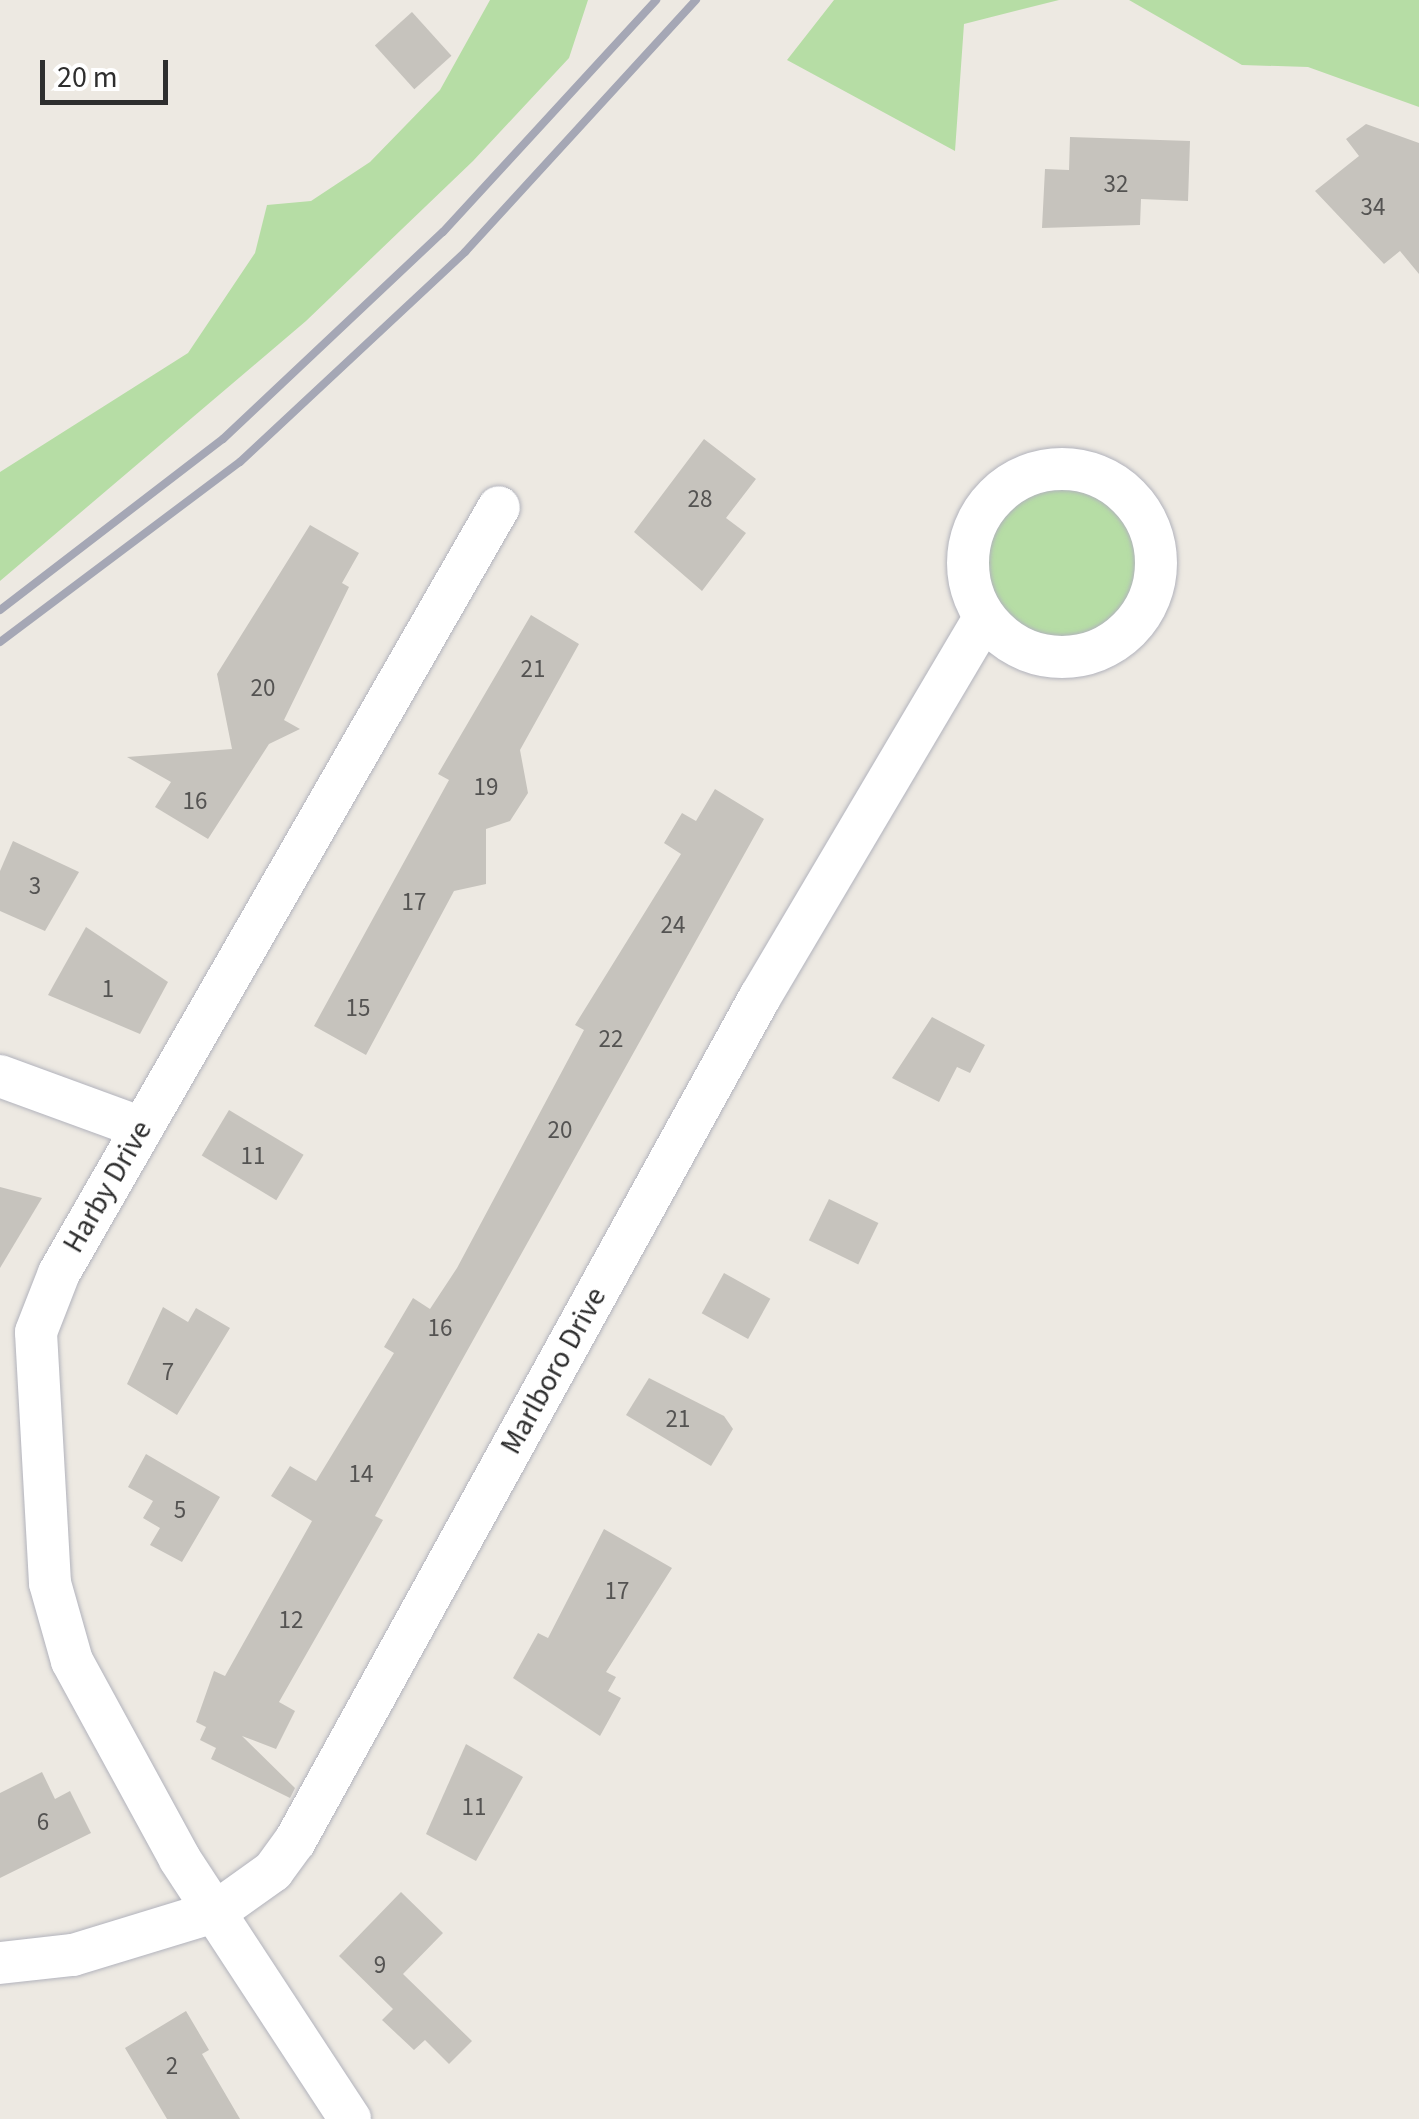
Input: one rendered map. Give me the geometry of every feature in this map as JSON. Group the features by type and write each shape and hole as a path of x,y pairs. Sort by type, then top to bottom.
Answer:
{"street":[{"path":"1048,470 1110,482 1134,502 1156,570 1150,598 1113,642 1058,658 1029,653 984,618 967,556 992,499 1048,470"},
{"name":"Harby Drive","path":"350,2119 216,1911 72,1661 50,1583 36,1332 142,1128 499,507"},
{"name":"Marlboro Drive","path":"0,1963 73,1955 216,1911 273,1871 295,1842 760,998 984,618"},
{"path":"0,1076 142,1128"}],"green space":[{"path":"490,0 588,0 569,58 473,161 306,321 0,581 0,472 188,353 255,253 267,205 311,201 370,162 440,90"},
{"path":"834,0 1059,0 964,24 955,151 787,60"},
{"path":"1129,0 1419,0 1419,107 1308,67 1242,65"},
{"path":"1063,478 1096,484 1123,503 1142,530 1148,563 1142,596 1123,623 1096,642 1063,648 1030,642 1003,623 984,596 978,563 984,530 1003,503 1030,484"}],"building":[{"path":"412,12 451,56 414,89 375,45"},
{"path":"1366,124 1419,143 1419,274 1400,251 1384,264 1315,191 1359,156 1346,139"},
{"path":"1070,137 1190,141 1188,201 1141,199 1140,225 1042,228 1045,169 1069,170"},
{"path":"704,439 756,479 726,518 746,533 702,591 634,532"},
{"path":"310,525 359,553 342,583 349,587 284,720 300,729 269,744 208,839 155,807 171,782 127,757 232,749 217,674"},
{"path":"531,615 579,644 520,750 528,793 510,821 486,829 486,884 454,891 366,1055 314,1026 449,780 438,774"},
{"path":"715,789 764,819 375,1516 383,1520 279,1702 295,1711 276,1749 242,1736 295,1788 290,1798 211,1759 216,1748 200,1740 206,1727 196,1722 214,1671 225,1676 312,1521 271,1496 290,1466 316,1481 394,1353 384,1347 413,1298 430,1309 457,1268 584,1030 575,1025 681,854 664,843 682,813 696,821"},
{"path":"13,841 79,872 45,931 0,911 0,871"},
{"path":"86,927 168,982 140,1034 48,995"},
{"path":"932,1017 985,1045 970,1073 957,1067 939,1102 892,1078"},
{"path":"229,1110 304,1155 276,1200 202,1155"},
{"path":"0,1187 42,1198 0,1268"},
{"path":"829,1199 878,1223 858,1264 809,1240"},
{"path":"724,1273 770,1299 748,1339 702,1313"},
{"path":"163,1307 188,1322 196,1308 230,1328 177,1415 127,1384"},
{"path":"649,1378 724,1416 733,1429 711,1466 626,1415"},
{"path":"146,1454 220,1497 182,1562 150,1545 160,1528 143,1518 153,1501 128,1487"},
{"path":"604,1529 672,1568 606,1672 616,1677 608,1691 621,1698 600,1736 513,1678 538,1633 548,1638"},
{"path":"466,1744 523,1777 476,1861 426,1834"},
{"path":"42,1772 55,1799 70,1791 91,1833 0,1878 0,1793"},
{"path":"401,1892 443,1933 403,1974 472,2041 449,2064 425,2040 414,2050 382,2020 393,2009 339,1956"},
{"path":"186,2011 209,2050 202,2054 240,2119 167,2119 125,2048"}],"railway":[{"path":"0,610 223,439 443,232 656,0"},
{"path":"0,642 240,462 465,252 696,0"}]}
